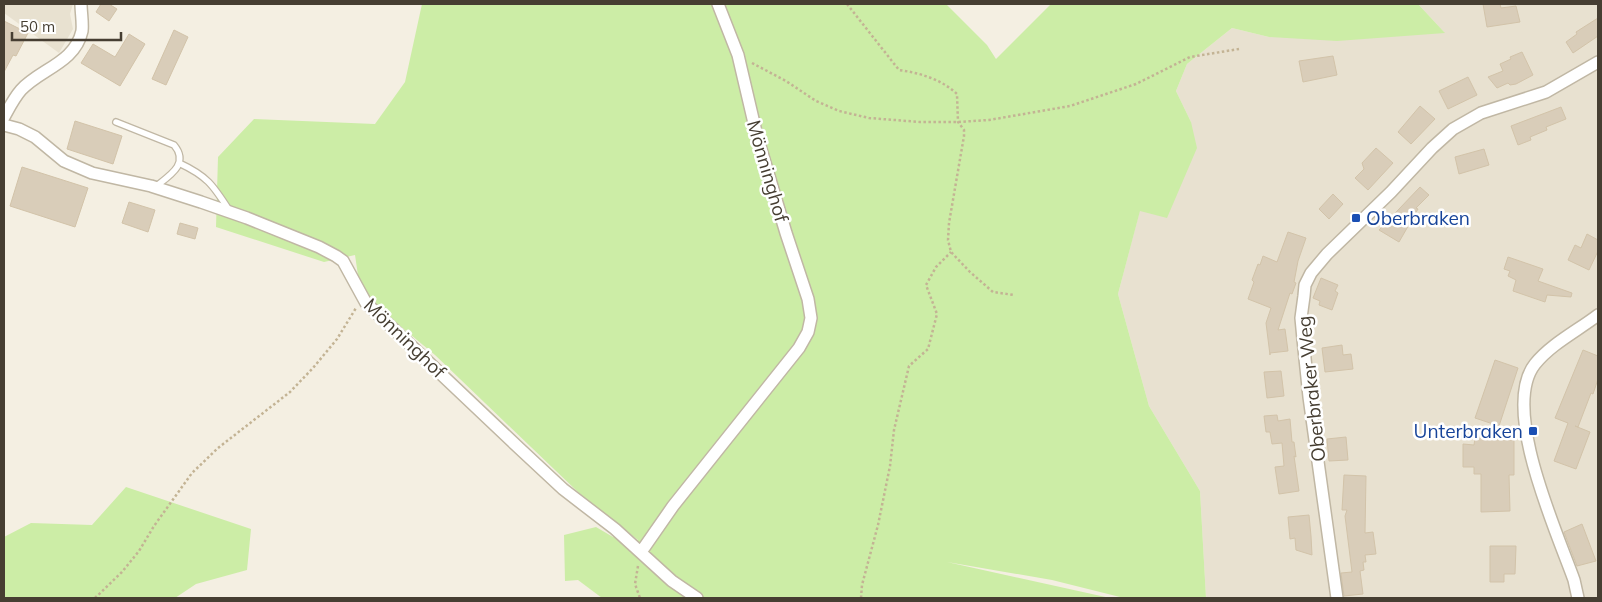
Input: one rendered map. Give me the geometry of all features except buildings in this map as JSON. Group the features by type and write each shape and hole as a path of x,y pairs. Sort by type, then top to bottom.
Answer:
{"street":[{"path":"4,117 21,90 72,52 82,30 81,4"},
{"name":"Mönninghof","path":"641,552 673,506 799,348 808,332 811,318 808,299 757,136 738,55 718,4"},
{"name":"Oberbraker Weg","path":"1337,598 1309,397 1303,339 1302,318 1305,285 1311,273 1327,254 1392,192 1432,148 1453,129 1481,113 1546,92 1598,62"},
{"name":"Mönninghof","path":"4,125 20,129 35,137 64,161 85,170 154,187 247,218 319,247 336,256 343,261 366,303 563,489 615,529 672,581 697,598"},
{"path":"1578,598 1574,580 1535,470 1525,431 1523,405 1528,376 1534,365 1546,353 1598,315"}],"lane":[{"path":"116,122 174,145 180,155 179,163 174,171 154,187"},
{"path":"179,163 196,171 213,186 231,214"}],"path":[{"path":"847,4 899,70 919,73 949,87 957,94 958,122 964,130 964,136 948,223 948,240 951,252 993,292 1014,295"},
{"path":"738,55 816,101 839,111 869,118 920,122 958,122 989,120 1070,106 1136,84 1190,57 1239,49"},
{"path":"861,598 862,585 890,466 894,430 909,366 928,349 937,314 926,286 936,267 951,252"},
{"path":"95,598 122,572 139,552 154,526 192,473 218,448 290,392 313,368 337,339 356,308 360,294"},
{"path":"640,598 635,584 641,552"}],"shaded area":[{"path":"4,4 73,4 70,14 73,29 59,53 4,13"},
{"path":"1418,4 1598,4 1598,598 1206,598 1200,491 1149,406 1118,294 1140,210 1191,122 1176,91 1187,64 1232,28 1269,37 1399,35 1444,32"}],"green space":[{"path":"422,4 946,4 987,45 996,59 1051,4 1418,4 1445,33 1337,41 1269,37 1232,28 1187,64 1176,91 1191,122 1197,148 1167,218 1140,211 1118,294 1149,406 1200,491 1206,598 1124,598 1052,580 947,562 1110,598 602,598 578,580 565,581 564,535 596,527 613,537 638,540 579,493 435,355 369,300 360,289 355,255 324,262 216,227 218,157 254,119 375,124 405,82"},
{"path":"126,487 251,529 247,570 196,584 175,598 4,598 4,537 31,523 92,525"}],"place":[{"name":"Oberbraken","path":"1356,218"},
{"name":"Unterbraken","path":"1533,431"}]}
